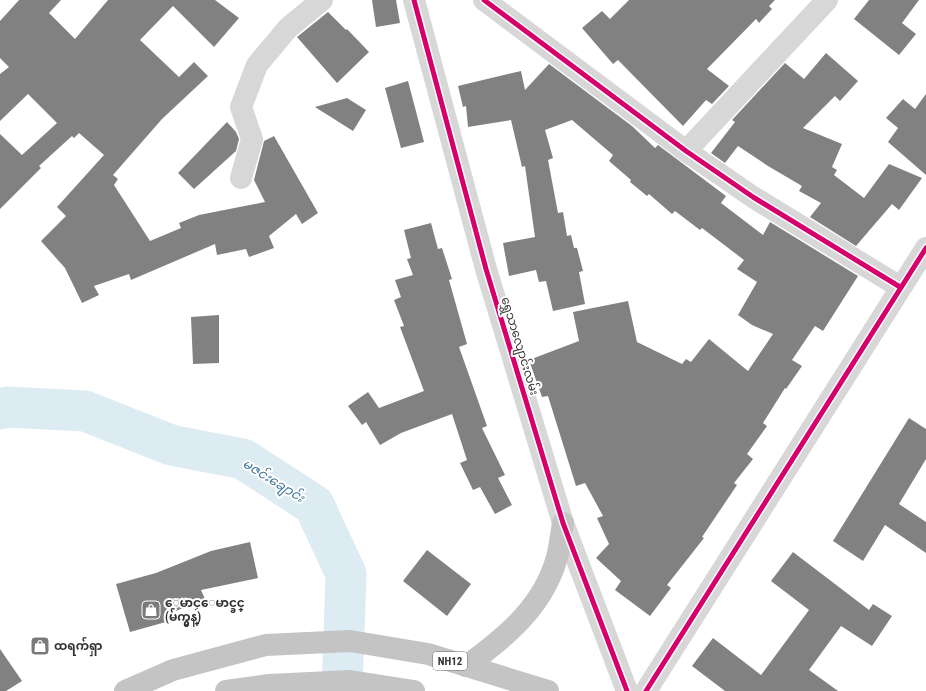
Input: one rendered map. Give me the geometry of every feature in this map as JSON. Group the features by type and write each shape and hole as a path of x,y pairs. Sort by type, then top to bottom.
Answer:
{"highway":[{"path":"466,666 496,644 525,616 546,586 557,557 563,523"},
{"name":"NH12","path":"125,691 173,670 266,645 350,642 428,654 548,691"},
{"path":"226,691 269,685 350,681 414,691"}],"street":[{"path":"241,178 252,138 241,107 257,66 288,28 322,0"},
{"name":"ရွှေသာလျောင်းလမ်း","path":"414,0 486,269 563,523 627,691"},
{"path":"484,0 686,151 753,197 900,287"},
{"path":"686,151 827,0"},
{"path":"646,691 926,248"}],"building":[{"path":"19,0 61,0 49,13 75,39 108,0 215,0 239,18 214,47 173,6 140,40 179,77 194,62 208,76 162,119 113,175 118,179 114,185 150,241 181,228 179,223 199,215 265,202 254,180 264,141 274,136 318,213 302,224 296,214 269,236 274,248 249,257 246,249 217,255 215,244 131,280 129,274 94,286 99,295 82,303 65,268 41,241 66,216 57,207 104,155 79,133 74,138 72,136 39,166 41,168 0,209 0,134 22,155 57,123 28,94 0,121 0,74 9,67 0,58 0,21"},
{"path":"372,0 396,0 400,23 376,27"},
{"path":"629,0 775,0 769,6 772,9 759,23 756,19 707,69 729,86 712,104 706,100 683,126 618,60 613,64 582,28 602,11 610,19"},
{"path":"869,0 919,0 902,23 916,34 899,55 854,19"},
{"path":"328,12 369,52 337,83 297,37"},
{"path":"826,53 858,81 840,101 835,96 803,128 842,144 832,167 837,170 834,175 864,198 889,164 922,178 899,210 892,204 856,246 810,217 821,203 799,191 802,186 738,146 725,163 711,153 735,122 732,120 785,63 804,79"},
{"path":"549,64 632,126 655,148 658,145 726,196 721,203 763,235 770,222 858,276 823,331 815,326 792,360 802,366 786,389 785,388 763,423 767,426 747,454 753,459 734,483 737,485 702,537 704,538 667,585 671,588 650,616 615,590 621,581 596,558 609,544 597,518 603,516 585,483 576,486 548,396 542,397 529,360 579,341 573,312 628,301 637,342 682,364 686,359 691,362 709,339 748,371 773,334 752,325 738,315 757,282 737,269 744,260 702,228 700,230 675,211 672,214 649,194 647,196 630,182 631,180 609,161 613,155 572,120 545,130 553,158 548,160 558,213 563,212 567,236 571,235 574,248 577,248 583,271 579,272 585,304 553,311 546,281 539,282 536,270 509,276 503,243 535,237 525,166 522,167 511,120 468,127 466,106 463,107 458,86 521,71 525,90"},
{"path":"408,81 424,142 401,148 385,88"},
{"path":"926,94 926,175 888,142 898,128 886,118 903,99 915,109"},
{"path":"347,98 366,110 353,131 315,107"},
{"path":"227,122 236,132 239,139 236,151 194,189 178,173"},
{"path":"431,223 438,249 442,248 452,279 449,280 467,344 459,347 487,426 482,428 505,475 498,478 512,505 495,514 480,487 473,490 460,463 467,460 452,414 401,433 380,445 366,422 362,425 348,406 368,392 379,408 424,391 400,327 404,326 394,300 401,297 395,280 413,275 407,259 411,258 404,230"},
{"path":"219,315 219,363 193,364 191,317"},
{"path":"909,418 926,429 926,459 899,504 926,522 926,553 885,525 863,561 833,541"},
{"path":"250,542 258,578 201,590 205,599 171,613 173,620 130,632 116,584 156,573 211,551"},
{"path":"427,550 471,584 447,616 403,581"},
{"path":"793,552 869,610 873,604 892,616 872,646 841,626 809,670 838,691 725,691 692,666 713,638 761,675 809,610 771,581"},
{"path":"0,649 22,681 6,691 0,691"}],"waterway":[{"name":"မဇင်းချောင်း","path":"0,409 7,407 85,411 171,445 243,459 314,505 346,574 342,691"}],"cycle path":[{"path":"414,0 486,269 563,523 627,691"},
{"path":"484,0 686,151 753,197 900,287"},
{"path":"646,691 926,248"}],"place":[{"name":"ေမာင္ေမာင္ခင္ (မ်က္မွန္)","path":"151,610"},
{"name":"ထရက်ရှာ","path":"40,646"}]}
